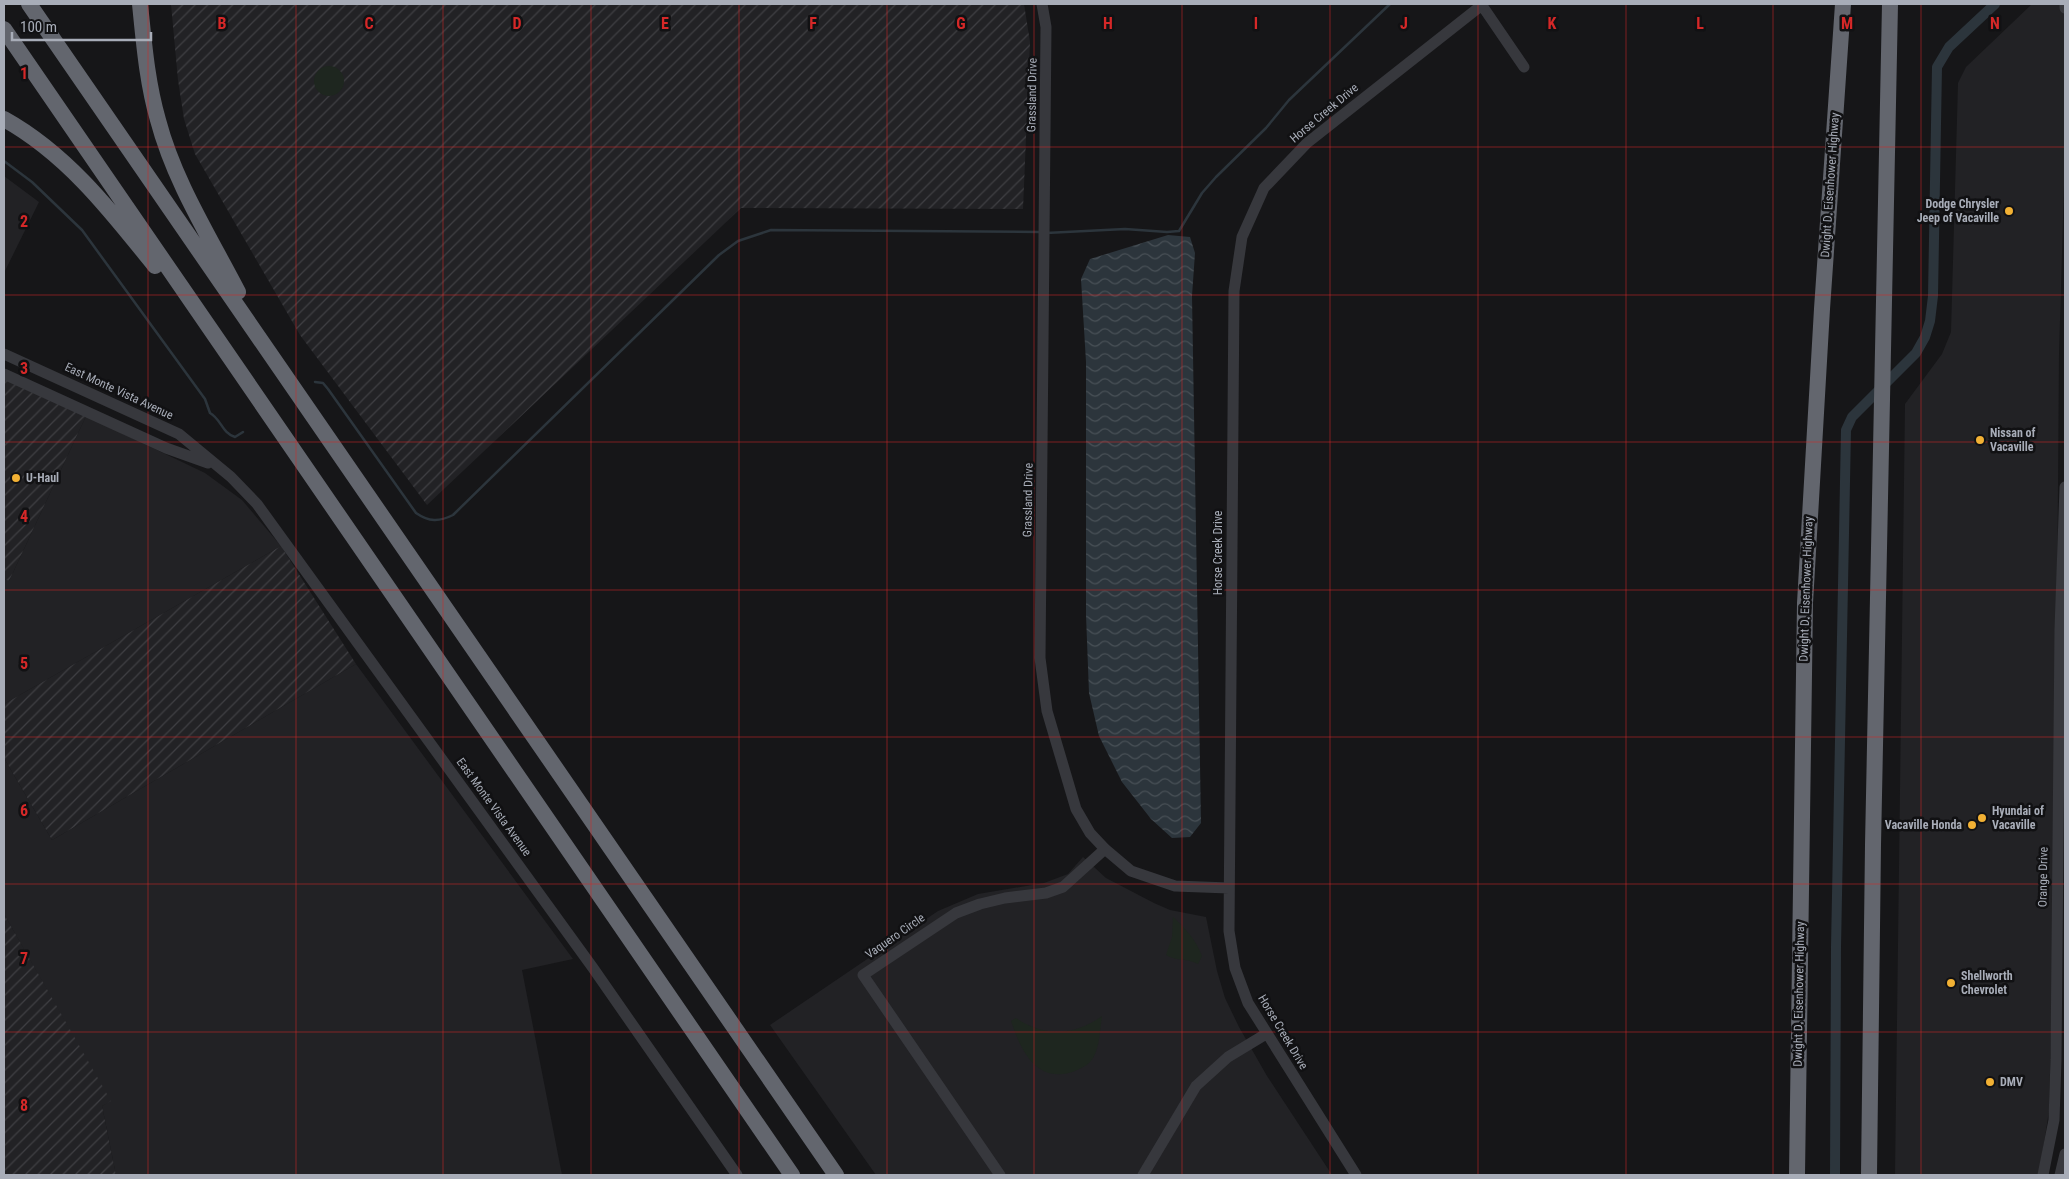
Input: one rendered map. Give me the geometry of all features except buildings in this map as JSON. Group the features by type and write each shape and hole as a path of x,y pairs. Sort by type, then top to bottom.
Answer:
{"highway":[{"path":"29,4 836,1175"},
{"path":"140,4 150,90 167,150 189,199 267,350"},
{"name":"Dwight D. Eisenhower Highway","path":"1797,1175 1805,593 1843,4"},
{"path":"1869,1175 1881,411 1890,4"},
{"path":"4,29 792,1175"},
{"path":"4,119 38,142 93,191 251,388"}],"street":[{"name":"Grassland Drive","path":"1042,4 1046,27 1040,658 1047,711 1076,809 1090,832 1105,849 1132,871 1175,886 1229,888"},
{"path":"2064,4 2065,8"},
{"path":"1482,5 1524,66"},
{"name":"Horse Creek Drive","path":"1356,1175 1248,1003 1235,968 1229,931 1234,291 1242,238 1264,188 1307,143 1482,5"},
{"name":"East Monte Vista Avenue","path":"4,354 180,434 231,477 263,512 593,968 737,1175"},
{"name":"East Monte Vista Avenue","path":"4,374 166,448 216,465"},
{"name":"Orange Drive","path":"2043,1175 2054,1120 2056,1060 2065,487"},
{"name":"Vaquero Circle","path":"1000,1175 863,976 956,913 980,904 1005,898 1046,893 1063,887 1105,849"},
{"path":"1143,1175 1196,1086 1228,1057 1266,1034"},
{"path":"2060,1175 2065,1154"}],"shaded area":[{"path":"171,4 1024,4 1030,42 1023,209 741,208 427,505 300,335 195,154 184,119 178,80"},
{"path":"2032,4 2063,4 2065,11 2065,152 2059,354 2055,885 2049,1111 2039,1175 1895,1175 1905,404 1942,354 1951,332 1958,83 1966,67"},
{"path":"329,66 340,70 344,81 340,92 329,96 318,92 314,81 318,70"},
{"path":"4,176 39,202 4,273"},
{"path":"4,378 86,416 9,581 4,579"},
{"path":"86,416 205,473 242,500 281,546 4,704 4,579 9,581"},
{"path":"281,546 356,664 52,840 4,758 4,704"},
{"path":"356,664 573,959 522,970 562,1175 116,1175 102,1106 110,1101 4,914 4,758 52,840"},
{"path":"1083,857 1106,878 1154,903 1170,910 1206,917 1217,971 1225,998 1239,1027 1267,1076 1332,1175 876,1175 770,1025 938,911 978,894 1044,883 1068,874"},
{"path":"4,914 111,1101 102,1106 116,1175 4,1175"},
{"path":"1173,917 1197,945 1202,956 1198,964 1166,955 1172,937"},
{"path":"1102,1016 1098,1045 1091,1060 1087,1065 1078,1070 1062,1074 1050,1073 1032,1062 1020,1043 1011,1021 1016,1018 1037,1029 1059,1032 1092,1023"}],"water":[{"path":"1168,235 1190,237 1195,253 1192,296 1201,823 1190,837 1172,838 1151,819 1122,782 1099,736 1089,693 1086,615 1086,362 1081,279 1090,259"}],"waterway":[{"path":"1046,233 1125,229 1179,231 1202,193 1216,177 1266,128 1289,100 1390,4"},
{"path":"1835,1175 1836,947 1846,430 1852,417 1916,353 1925,337 1930,321 1933,296 1937,67 1949,47 1995,4"},
{"path":"4,161 32,182 82,230 205,399 210,413 231,435 235,437 243,432"},
{"path":"315,382 323,383 328,389 416,513 425,518 443,519 453,515 719,255 738,241 771,230 1041,232"}],"place":[{"name":"Dodge Chrysler Jeep of Vacaville","path":"2009,211"},
{"name":"Nissan of Vacaville","path":"1980,440"},
{"name":"U-Haul","path":"16,478"},
{"name":"Hyundai of Vacaville","path":"1982,818"},
{"name":"Vacaville Honda","path":"1972,825"},
{"name":"Shellworth Chevrolet","path":"1951,983"},
{"name":"DMV","path":"1990,1082"}]}
